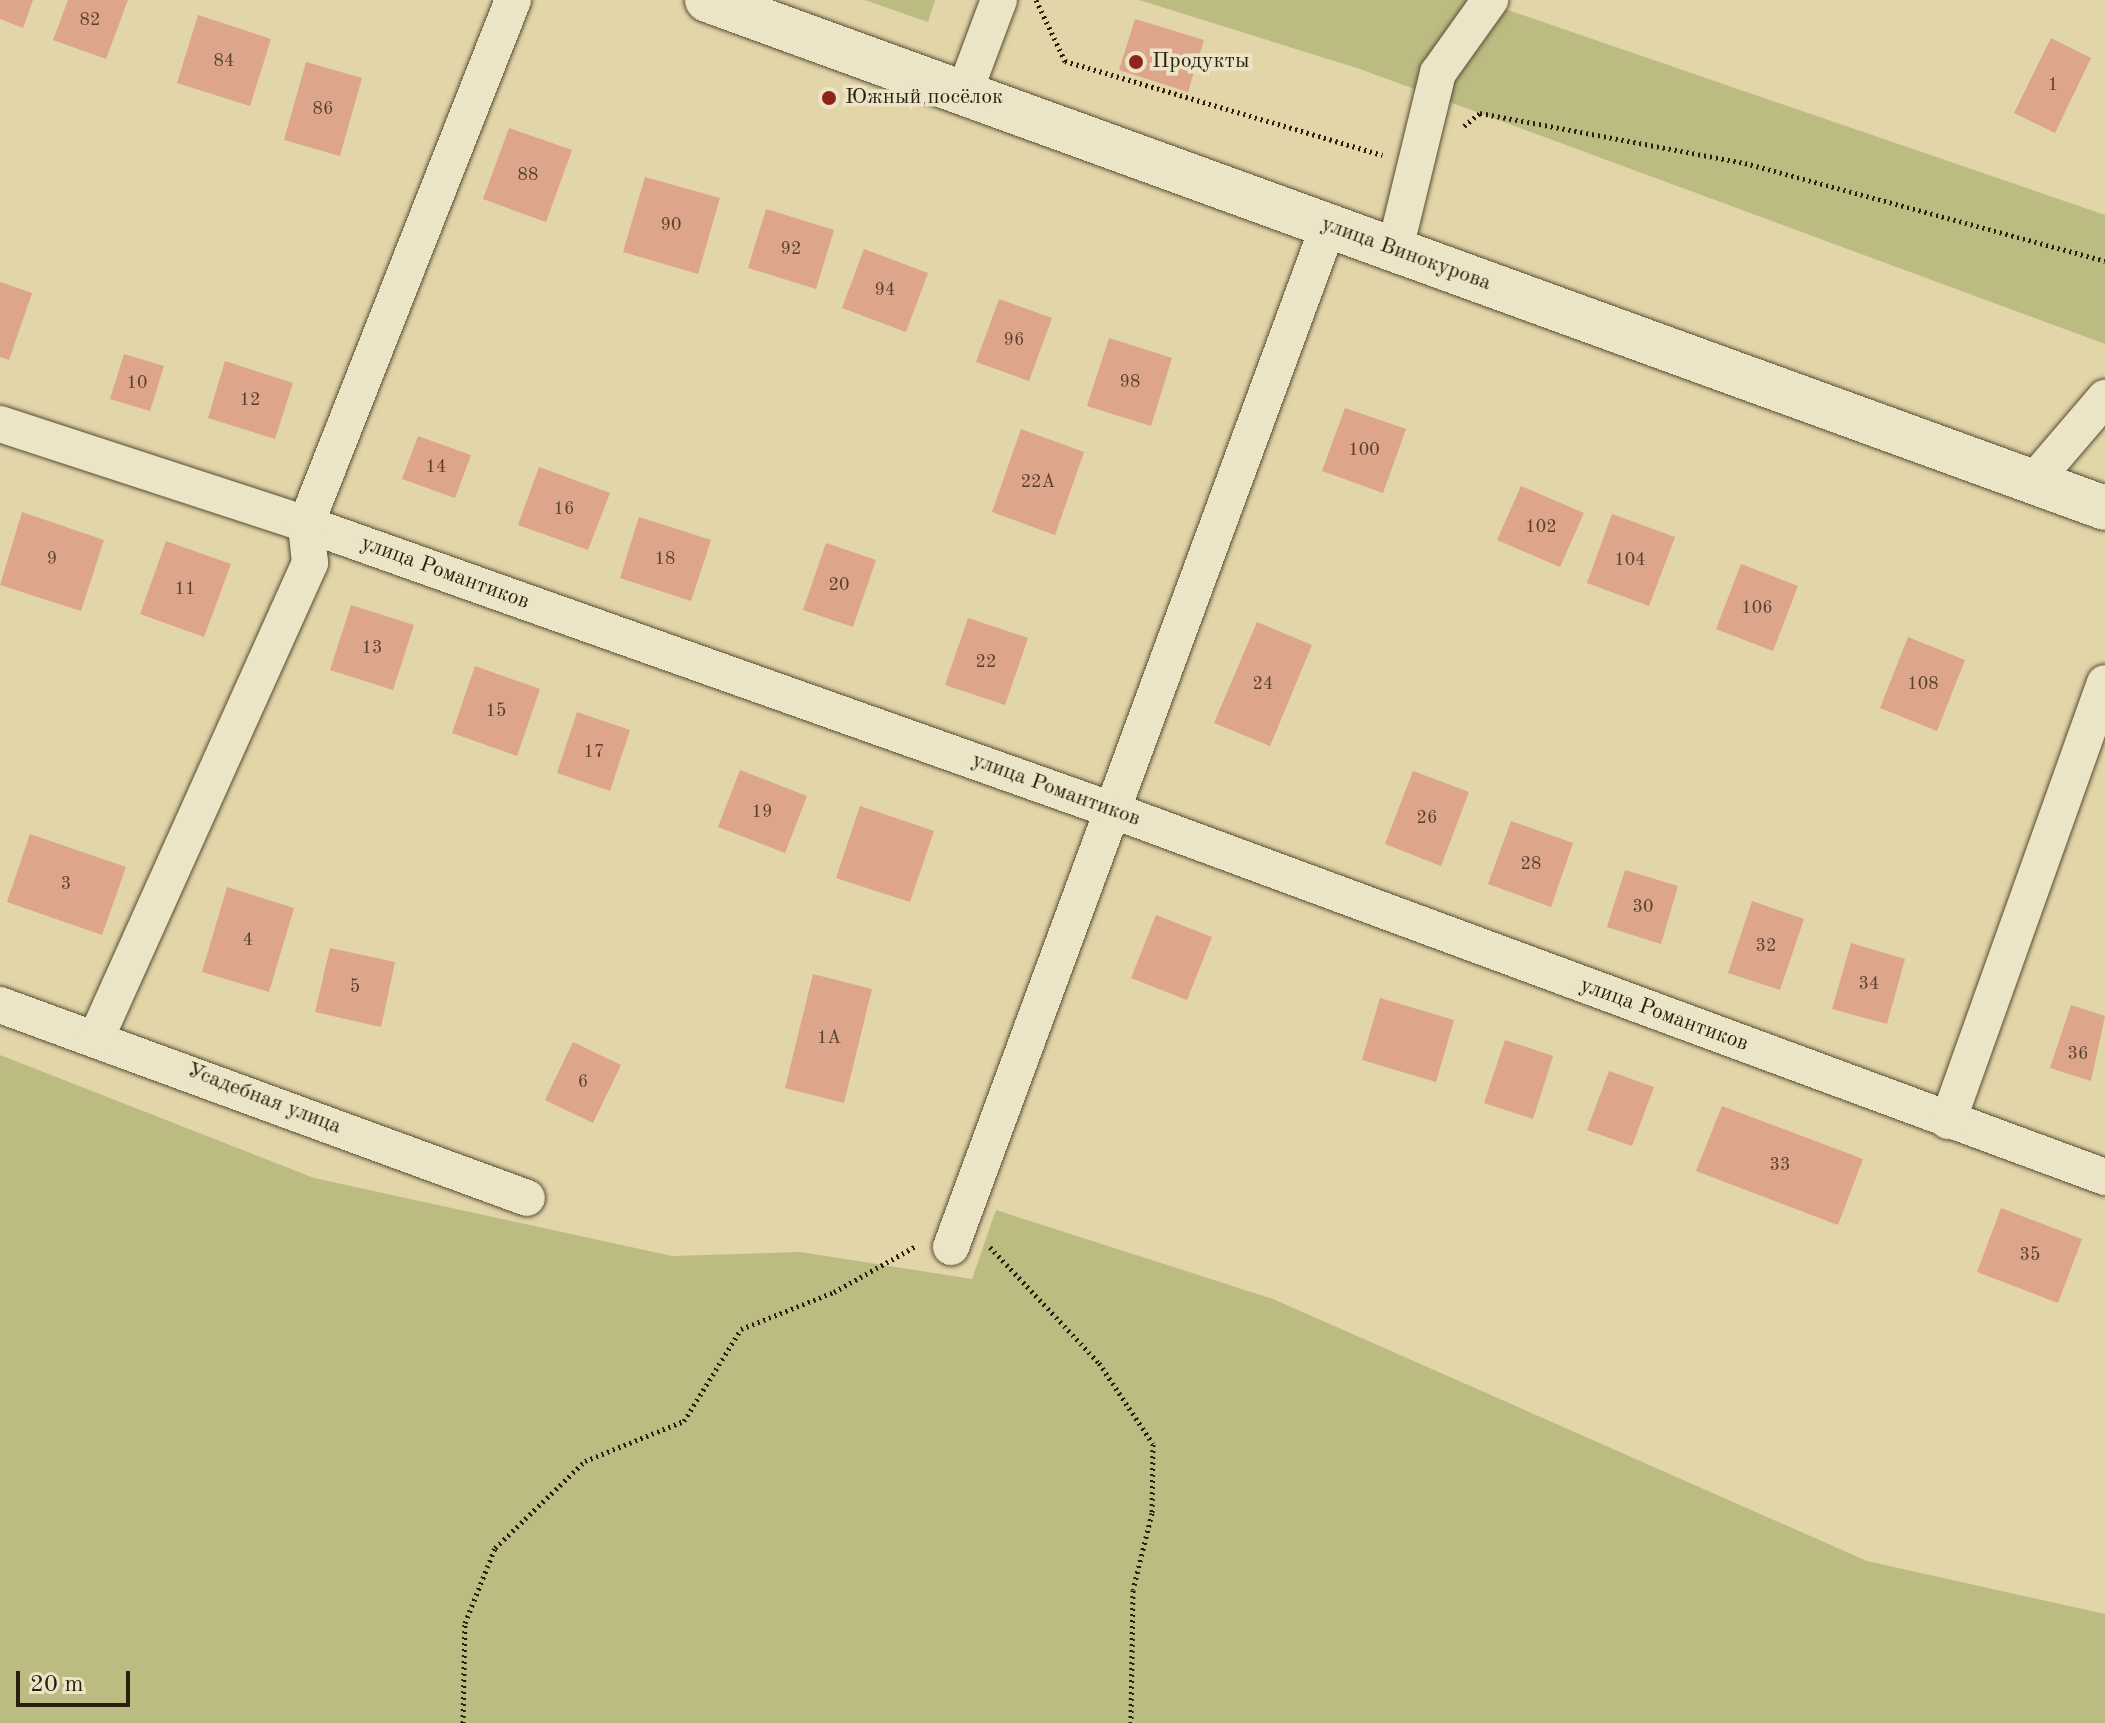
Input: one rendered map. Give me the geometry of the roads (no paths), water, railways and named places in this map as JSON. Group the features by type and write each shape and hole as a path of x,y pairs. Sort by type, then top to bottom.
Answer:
{"main road":[{"name":"улица Винокурова","path":"707,0 2105,508"}],"street":[{"path":"97,1036 310,563 306,524 513,0"},
{"path":"964,93 999,0"},
{"path":"1395,249 1438,73 1490,0"},
{"path":"955,1234 1109,809 1328,227"},
{"path":"2033,482 2105,398"},
{"name":"улица Романтиков","path":"0,424 306,524 1109,809 2105,1177"},
{"path":"1948,1121 2105,683"},
{"name":"Усадебная улица","path":"0,1005 97,1036 527,1198"}],"place":[{"name":"Продукты","path":"1136,62"},
{"name":"Южный посёлок","path":"829,98"}]}
